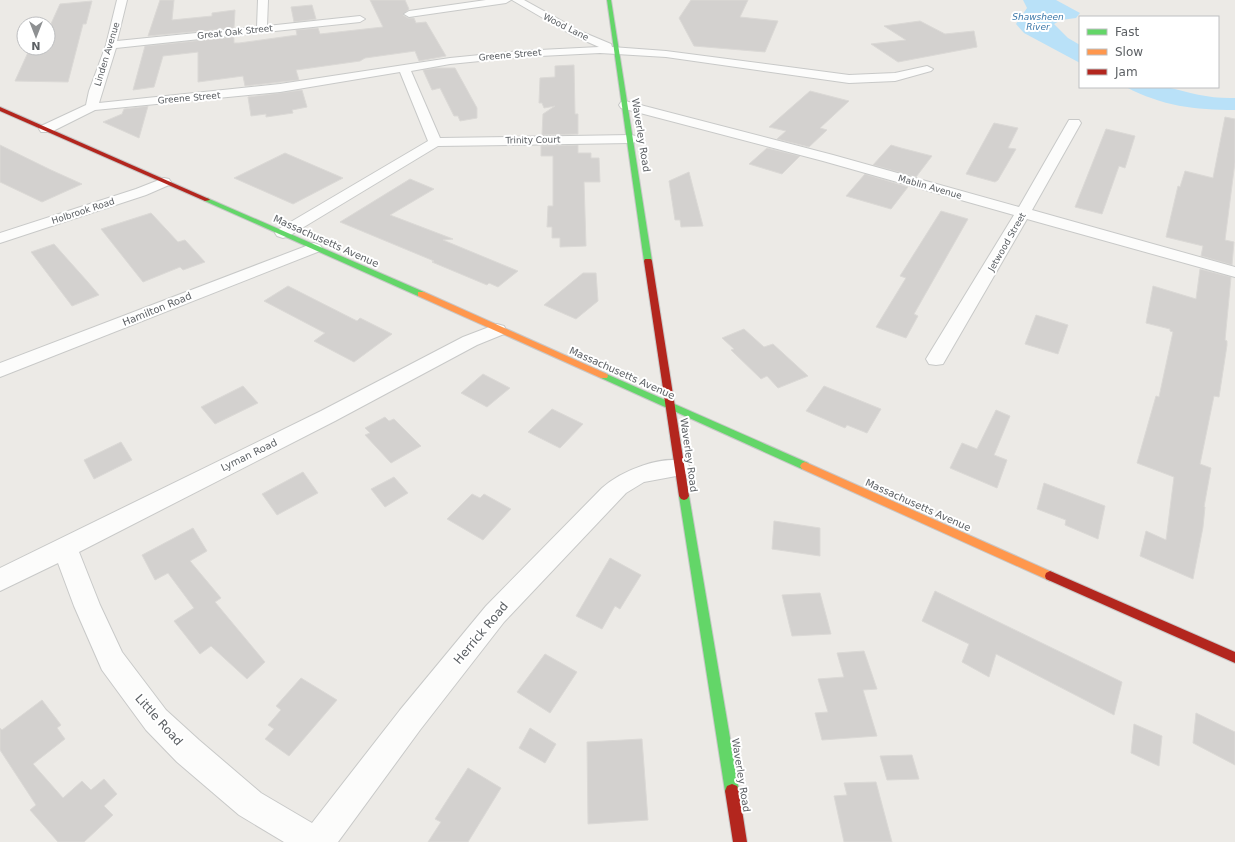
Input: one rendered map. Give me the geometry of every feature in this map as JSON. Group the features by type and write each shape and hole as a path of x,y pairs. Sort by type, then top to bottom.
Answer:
{"main road":[{"name":"Waverley Road","path":"609,0 679,468 740,842"},
{"name":"Massachusetts Avenue","path":"2,112 46,128 497,330 1235,655"}],"street":[{"name":"Linden Avenue","path":"92,107 95,91 111,45 122,0"},
{"path":"262,29 263,0"},
{"path":"409,14 506,0"},
{"name":"Wood Lane","path":"516,0 576,33 617,51"},
{"name":"Great Oak Street","path":"111,45 360,19"},
{"name":"Greene Street","path":"46,128 92,107 280,88 404,68 520,54 579,50 617,51 710,59 849,79 895,77 927,69"},
{"path":"283,233 435,142 404,68"},
{"name":"Mablin Avenue","path":"625,105 828,158 1023,214 1235,272"},
{"name":"Jetwood Street","path":"936,359 1023,214 1074,123"},
{"name":"Trinity Court","path":"435,142 631,139"},
{"name":"Holbrook Road","path":"0,238 141,192 164,182"},
{"name":"Hamilton Road","path":"0,370 314,248"},
{"name":"Lyman Road","path":"0,580 328,416 464,344 497,330"},
{"name":"Herrick Road","path":"318,842 410,720 495,614 610,494 618,486 636,475 679,468"},
{"name":"Little Road","path":"65,548 87,606 112,661 156,720 188,751 250,804 314,842"}],"water":[{"name":"Shawsheen River","path":"1023,0 1056,0 1080,13 1076,18 1061,20 1054,24 1068,38 1079,44 1079,62 1024,33 1016,24 1027,8"},
{"path":"1128,88 1171,88 1209,97 1235,98 1235,110 1179,106 1153,99"}],"building":[{"path":"160,0 174,0 172,20 212,16 212,13 235,10 234,28 148,36"},
{"path":"370,0 405,0 409,9 403,15 408,18 414,18 416,23 426,22 446,56 419,61 415,51 365,58 360,61 296,70 299,80 245,86 243,76 198,82 198,52 163,56 154,87 133,90 145,46 234,37 234,43 239,43 297,35 296,30 318,28 320,34 383,27"},
{"path":"691,0 748,0 740,17 778,21 765,52 694,46 679,18"},
{"path":"92,1 86,24 83,24 68,82 15,81 26,56 56,56 56,16 55,16 60,4"},
{"path":"312,5 316,19 294,22 291,7"},
{"path":"920,21 945,34 974,31 977,47 898,62 871,44 906,40 884,26"},
{"path":"574,65 575,114 578,114 578,134 542,135 543,114 555,106 544,108 542,103 539,103 540,78 555,77 555,66"},
{"path":"455,68 477,108 477,118 460,121 458,116 454,116 440,88 432,90 423,70"},
{"path":"302,90 307,107 292,110 293,113 266,117 266,114 251,116 248,97"},
{"path":"810,91 849,101 820,128 827,130 809,147 777,139 786,131 769,127"},
{"path":"148,106 139,138 103,122 122,114 124,109"},
{"path":"1225,117 1235,119 1235,162 1225,240 1234,242 1232,265 1201,256 1203,246 1166,237 1178,186 1180,187 1185,171 1213,178"},
{"path":"994,123 1018,128 1008,148 1016,149 998,180 995,182 966,174"},
{"path":"1106,129 1135,136 1125,168 1119,166 1102,214 1075,207"},
{"path":"0,145 82,184 42,202 0,182"},
{"path":"578,145 578,153 591,153 591,158 599,158 600,182 584,182 586,246 560,247 560,238 552,238 552,227 547,227 548,206 553,206 553,156 541,156 541,146"},
{"path":"891,145 932,156 916,177 873,165"},
{"path":"767,148 800,156 782,174 749,164"},
{"path":"285,153 343,178 293,204 234,178"},
{"path":"689,172 703,226 681,227 680,220 675,220 669,181"},
{"path":"865,174 908,187 891,209 846,196"},
{"path":"410,179 434,189 390,215 453,239 443,240 518,271 498,287 489,283 487,285 340,222"},
{"path":"941,211 968,219 914,314 918,316 906,338 876,327 906,278 900,276"},
{"path":"151,213 178,242 185,240 205,262 183,270 180,267 143,282 101,229"},
{"path":"54,244 99,295 72,306 31,252"},
{"path":"1200,269 1231,277 1225,340 1227,341 1227,345 1219,397 1214,396 1200,464 1211,468 1204,507 1203,527 1193,579 1140,556 1146,531 1166,540 1174,477 1137,463 1156,396 1159,397 1173,332 1170,331 1170,329 1146,323 1153,286 1196,299"},
{"path":"583,273 596,273 598,301 576,319 544,305"},
{"path":"288,286 357,321 360,318 392,334 354,362 314,341 325,333 264,301"},
{"path":"1036,315 1068,325 1058,354 1025,344"},
{"path":"744,329 764,347 773,344 808,376 778,388 767,376 761,379 731,350 734,349 722,338"},
{"path":"483,374 510,388 487,407 461,393"},
{"path":"243,386 258,403 215,424 201,407"},
{"path":"824,386 881,409 867,433 847,425 845,428 806,411"},
{"path":"552,409 583,424 560,448 528,432"},
{"path":"996,410 1010,416 994,455 1007,460 997,488 950,468 962,443 977,449"},
{"path":"385,417 389,421 394,419 421,446 391,463 365,435 370,433 365,428"},
{"path":"121,442 132,460 94,479 84,460"},
{"path":"303,472 318,493 277,515 262,494"},
{"path":"394,477 408,493 385,507 371,489"},
{"path":"1044,483 1105,506 1098,539 1065,525 1066,520 1037,509"},
{"path":"472,494 480,498 484,494 511,509 483,540 447,519"},
{"path":"774,521 820,528 820,556 772,549"},
{"path":"193,528 207,551 190,561 221,598 215,602 265,662 247,679 211,646 200,654 174,621 194,608 168,573 155,580 142,555"},
{"path":"610,558 641,575 620,609 615,606 602,629 576,616"},
{"path":"935,591 1122,682 1114,715 996,654 989,677 962,662 969,644 922,621"},
{"path":"820,593 831,634 792,636 782,595"},
{"path":"864,651 877,689 863,690 877,736 822,740 815,713 828,712 818,679 844,677 837,653"},
{"path":"545,654 577,672 550,713 517,692"},
{"path":"301,678 337,700 289,756 265,739 274,729 268,725 281,710 276,706"},
{"path":"42,700 61,725 57,728 65,739 33,764 63,798 82,781 91,790 104,779 117,794 104,806 113,815 84,842 58,842 30,810 36,805 0,750 0,728 2,730"},
{"path":"1196,713 1235,732 1235,765 1193,743"},
{"path":"1134,724 1162,736 1159,766 1131,753"},
{"path":"530,728 556,744 545,763 519,748"},
{"path":"642,739 648,820 588,824 587,742"},
{"path":"912,755 919,779 887,780 880,756"},
{"path":"468,768 501,788 468,842 428,842 441,822 435,819"},
{"path":"876,782 892,842 844,842 834,796 847,795 844,783"}],"traffic: fast":[{"path":"609,0 648,261"},
{"path":"207,200 421,294"},
{"path":"604,376 805,466"},
{"path":"684,496 732,791"}],"traffic: slow":[{"path":"421,294 604,376"},
{"path":"805,466 1050,576"}],"traffic: jam":[{"path":"0,109 207,200"},
{"path":"648,261 684,496"},
{"path":"1050,576 1235,658"},
{"path":"732,791 740,842"}]}
